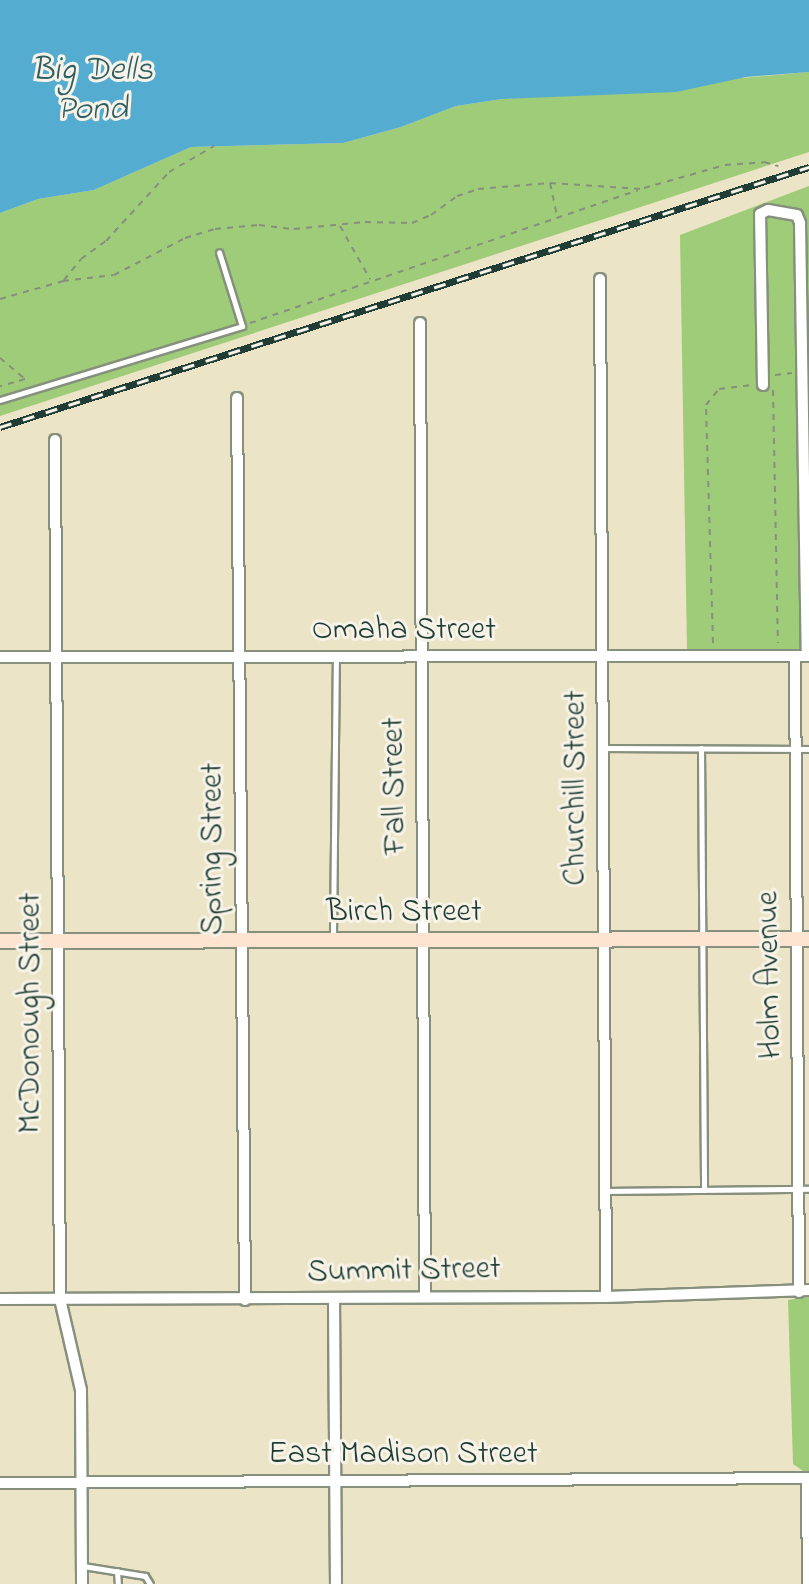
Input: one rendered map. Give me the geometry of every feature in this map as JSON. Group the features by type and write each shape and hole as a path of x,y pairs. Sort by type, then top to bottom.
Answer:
{"main road":[{"name":"Birch Street","path":"0,941 802,939"}],"street":[{"path":"768,385 760,214 768,210 797,215 800,223 808,656"},
{"name":"Churchill Street","path":"600,279 606,1297"},
{"name":"Fall Street","path":"420,323 425,1297"},
{"name":"Spring Street","path":"237,398 245,1300"},
{"name":"McDonough Street","path":"55,440 60,1299 81,1390 82,1584"},
{"name":"Holm Avenue","path":"795,656 802,939 804,1291"},
{"name":"Omaha Street","path":"0,657 808,656"},
{"name":"Summit Street","path":"0,1299 606,1297 804,1291"},
{"path":"334,1299 336,1584"},
{"name":"East Madison Street","path":"0,1483 807,1478 808,1584"}],"lane":[{"path":"0,400 242,326 219,252"},
{"path":"333,941 336,657"},
{"path":"603,748 809,749"},
{"path":"701,748 704,1190"},
{"path":"605,1191 804,1189"},
{"path":"82,1565 145,1576 150,1584"},
{"path":"117,1571 118,1584"}],"path":[{"path":"63,281 81,259 106,241 169,172 214,146"},
{"path":"242,326 642,189 725,165 764,162 778,166"},
{"path":"0,299 63,281 125,271 185,238 215,229 259,225 294,229 412,223 431,215 466,192 550,183 642,189"},
{"path":"550,183 557,216"},
{"path":"340,225 371,280"},
{"path":"0,358 25,379 0,386"},
{"path":"778,657 768,385 775,375 803,373"},
{"path":"713,656 706,405 713,392 725,386 768,385"}],"green space":[{"path":"809,72 809,152 0,416 0,213 38,199 94,190 191,147 343,143 401,127 456,106 502,99"},
{"path":"809,186 809,649 687,649 680,235"},
{"path":"809,1297 809,1475 793,1464 788,1300"}],"water":[{"name":"Big Dells Pond","path":"0,0 809,0 809,72 746,77 676,92 502,99 456,106 401,127 343,143 191,147 94,190 38,199 0,213"}],"railway":[{"path":"0,427 809,167"}]}
